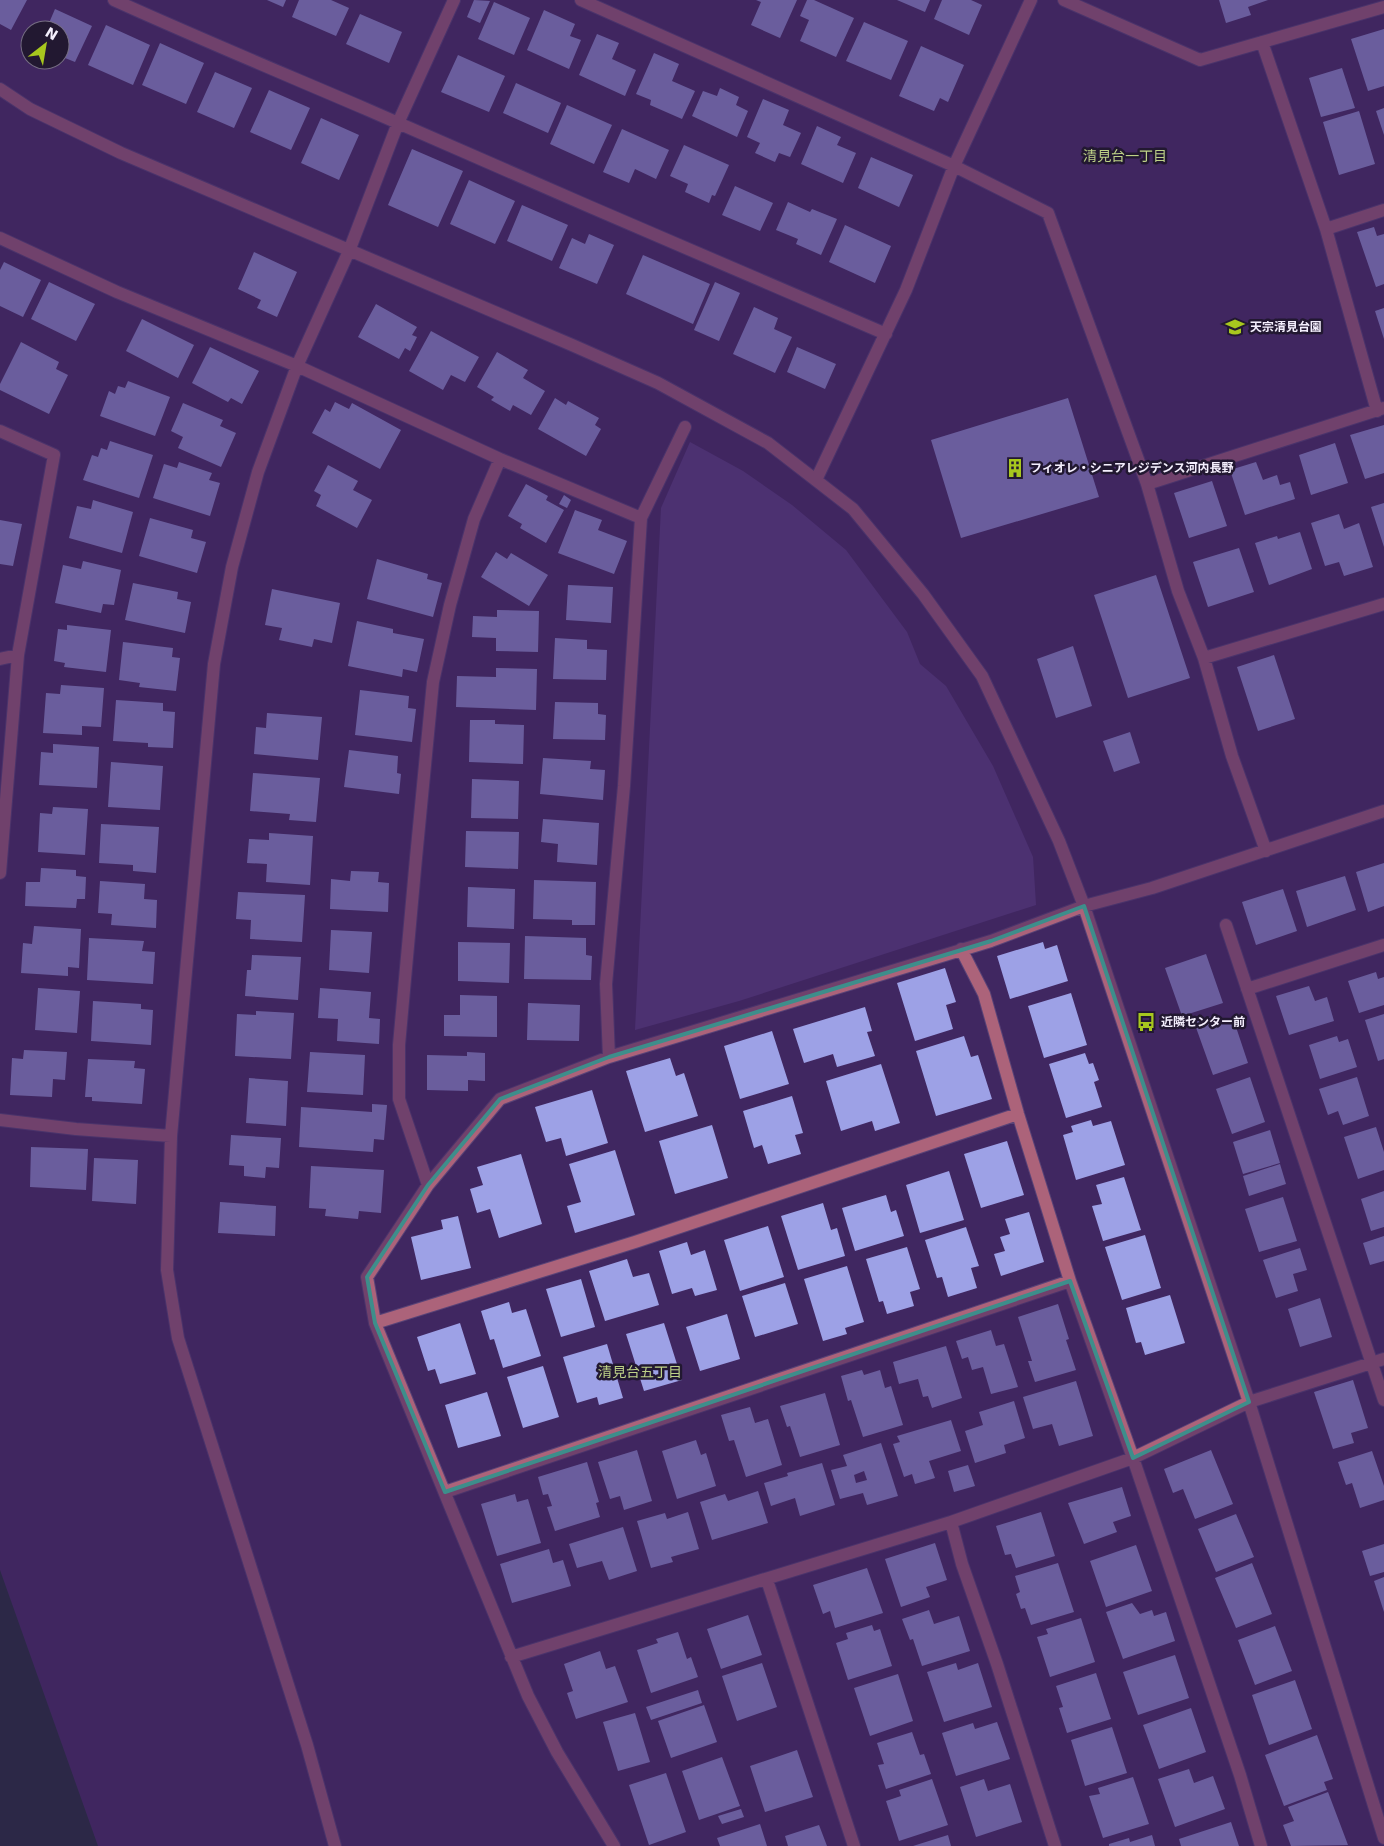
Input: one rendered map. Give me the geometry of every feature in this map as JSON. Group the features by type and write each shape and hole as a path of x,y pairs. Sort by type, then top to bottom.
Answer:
{"street":[{"path":"114,0 218,47 886,334"},
{"path":"336,1846 178,1338 167,1270 171,1136 214,664 232,567 258,472 297,366 349,250 398,123 454,0"},
{"path":"581,0 954,166 1048,213 1147,484 1178,591 1204,658 1232,756 1266,851"},
{"path":"816,480 906,290 954,166 1030,0"},
{"path":"1064,0 1200,60 1384,7"},
{"path":"1147,484 1381,410 1326,229 1262,42"},
{"path":"0,89 30,109 122,153 658,383 768,443 852,508 923,594 982,676 1059,841 1084,906 1249,1402 1384,1838"},
{"path":"1326,229 1384,210"},
{"path":"0,238 117,292 297,366 500,459 641,518"},
{"path":"609,1058 606,984 624,786 641,518 685,427"},
{"path":"0,431 54,455 18,655 0,873"},
{"path":"428,1185 399,1099 399,1046 433,682 450,605 474,519 500,459"},
{"path":"1204,658 1384,604"},
{"path":"0,659 18,655"},
{"path":"614,1846 557,1752 528,1696 375,1323 367,1277 428,1185 500,1099 609,1058 991,941 1084,906 1152,888 1384,810"},
{"path":"1226,925 1378,1361 1384,1400"},
{"path":"1247,989 1384,945"},
{"path":"961,949 984,994 1018,1114 1070,1281 1133,1458 1240,1775 1261,1846"},
{"path":"375,1323 635,1242 1018,1114"},
{"path":"0,1120 76,1129 171,1136"},
{"path":"445,1492 1070,1281"},
{"path":"511,1657 951,1522 1133,1458 1249,1402 1378,1361"},
{"path":"951,1522 962,1564 997,1664 1055,1846"},
{"path":"767,1580 854,1846"}],"highlighted area":[{"path":"1084,906 1249,1402 1133,1458 1070,1281 445,1492 375,1323 367,1277 428,1185 500,1099 609,1057 991,941"}],"shaded area":[{"path":"690,442 743,471 792,505 846,550 907,632 920,664 946,686 993,766 1033,857 1036,905 739,1001 635,1030 661,508"},
{"path":"0,1570 98,1846 0,1846"}],"building":[{"path":"0,0 27,0 11,30 0,24"},
{"path":"267,0 286,0 283,7"},
{"path":"299,0 331,0 349,8 336,36 292,17"},
{"path":"474,0 490,1 480,23 467,17"},
{"path":"756,0 797,0 780,38 751,25 761,2"},
{"path":"807,0 814,0 854,18 836,57 800,41 809,20 800,16"},
{"path":"897,0 930,0 925,12"},
{"path":"942,0 971,0 982,5 969,35 934,19"},
{"path":"1219,0 1268,0 1248,7 1251,15 1226,23"},
{"path":"494,2 530,18 514,55 478,39"},
{"path":"55,9 92,26 75,62 70,60 70,20 50,20"},
{"path":"544,10 575,24 570,36 581,40 569,69 527,50"},
{"path":"360,14 402,32 389,63 346,44"},
{"path":"864,22 908,41 891,80 846,61"},
{"path":"106,25 150,45 133,85 88,65"},
{"path":"1384,29 1384,86 1368,91 1351,39"},
{"path":"597,34 619,43 612,59 636,70 625,96 579,75"},
{"path":"160,43 204,63 186,104 142,85"},
{"path":"921,46 964,65 948,102 940,98 934,111 899,96"},
{"path":"654,53 679,64 672,81 695,91 682,119 650,105 651,100 636,94"},
{"path":"458,55 505,76 489,112 441,92"},
{"path":"1342,68 1355,108 1321,117 1309,78"},
{"path":"215,72 252,88 234,128 197,112"},
{"path":"516,83 561,103 548,133 503,113"},
{"path":"720,88 739,97 736,105 748,111 737,137 692,116 703,91 717,96"},
{"path":"269,90 310,108 291,150 250,132"},
{"path":"763,99 789,110 783,125 801,133 790,157 779,153 775,162 755,153 760,143 747,137"},
{"path":"567,105 612,125 594,164 550,144"},
{"path":"1384,108 1384,135 1376,111"},
{"path":"1359,111 1375,164 1339,175 1323,122"},
{"path":"321,118 359,135 339,180 301,163"},
{"path":"817,126 841,137 837,145 856,153 843,183 801,164"},
{"path":"622,129 669,150 656,179 635,169 629,183 603,172"},
{"path":"684,145 729,165 715,196 712,195 709,203 685,192 688,184 670,176"},
{"path":"412,149 463,171 438,227 388,205"},
{"path":"871,157 913,175 899,207 858,188"},
{"path":"469,180 515,201 495,244 450,224"},
{"path":"735,186 773,203 760,231 722,215"},
{"path":"788,202 810,212 812,209 837,219 821,255 796,244 798,239 776,230"},
{"path":"522,205 568,225 552,261 507,241"},
{"path":"845,225 891,246 875,283 829,262"},
{"path":"1374,227 1377,236 1384,234 1384,284 1376,287 1357,232"},
{"path":"589,234 614,245 597,284 559,268 572,238 585,244"},
{"path":"254,252 297,272 277,317 257,308 261,300 238,289"},
{"path":"643,255 710,284 693,324 626,294"},
{"path":"4,262 41,280 23,317 0,306 0,270"},
{"path":"49,282 95,304 76,341 31,319"},
{"path":"715,282 740,293 719,341 694,330"},
{"path":"376,304 417,327 412,335 417,337 410,351 405,348 399,359 358,337"},
{"path":"754,307 778,318 774,329 792,337 775,373 733,354"},
{"path":"1384,308 1384,339 1375,311"},
{"path":"142,319 194,345 178,378 126,351"},
{"path":"431,331 479,357 465,382 451,375 443,390 409,371"},
{"path":"21,342 59,362 56,369 68,375 49,414 0,390 0,384"},
{"path":"210,347 259,371 242,404 231,398 228,402 192,383"},
{"path":"797,347 836,364 825,389 787,372"},
{"path":"497,352 528,370 523,378 545,391 531,415 513,405 510,411 491,400 494,397 477,387"},
{"path":"128,381 170,397 155,436 100,416 109,391 115,394 118,386 125,388"},
{"path":"555,398 566,405 568,401 599,418 595,425 601,429 586,456 538,429"},
{"name":"フィオレ・シニアレジデンス河内長野","path":"1068,398 1099,497 961,538 931,440"},
{"path":"335,402 349,409 352,403 401,430 380,469 312,433 325,409 330,412"},
{"path":"183,403 223,420 220,426 236,433 221,467 178,448 183,437 171,431"},
{"path":"1384,425 1384,473 1365,479 1350,435"},
{"path":"110,441 153,455 139,498 83,480 92,455 98,457 101,448 107,450"},
{"path":"1335,443 1348,483 1311,495 1299,455"},
{"path":"179,462 212,473 209,480 220,483 210,516 153,498 164,464 177,468"},
{"path":"1256,462 1263,480 1277,475 1280,485 1290,482 1295,499 1245,515 1230,470"},
{"path":"328,465 358,481 353,490 372,500 357,528 316,506 321,495 314,491"},
{"path":"1212,481 1227,526 1189,538 1174,493"},
{"path":"526,484 548,496 546,500 564,510 546,543 520,528 522,524 508,516"},
{"path":"564,495 571,500 567,508 559,504"},
{"path":"93,500 133,512 122,553 69,538 77,506 91,509"},
{"path":"1384,503 1384,547 1371,507"},
{"path":"575,510 602,520 598,530 627,541 614,574 558,553"},
{"path":"1339,514 1344,529 1359,523 1373,567 1344,576 1339,562 1325,566 1311,523"},
{"path":"150,518 193,530 191,538 206,542 197,573 139,556"},
{"path":"0,520 22,524 13,566 0,564"},
{"path":"1300,532 1312,569 1269,585 1255,543 1277,536 1278,539"},
{"path":"1239,548 1254,592 1208,607 1193,562"},
{"path":"496,552 507,559 511,553 548,575 529,606 481,577"},
{"path":"377,559 428,574 427,579 442,583 433,617 367,599"},
{"path":"83,561 121,570 114,605 103,604 101,613 55,603 63,565 81,569"},
{"path":"1156,575 1190,678 1128,698 1094,595"},
{"path":"133,583 178,592 177,599 191,602 185,633 125,620"},
{"path":"568,585 613,587 611,623 566,620"},
{"path":"272,589 340,603 332,643 314,639 312,647 279,640 282,628 265,625"},
{"path":"497,610 539,611 538,652 496,651 496,638 472,637 473,616 497,617"},
{"path":"357,621 393,629 393,633 424,639 417,672 403,669 402,677 348,666"},
{"path":"67,625 111,630 106,672 64,667 65,663 54,661 58,629 67,630"},
{"path":"555,638 587,640 587,649 607,650 606,680 553,679"},
{"path":"123,642 173,648 172,657 180,658 176,691 139,687 140,683 119,680"},
{"path":"1073,646 1092,706 1056,718 1037,659"},
{"path":"1274,655 1295,719 1258,731 1237,667"},
{"path":"496,668 537,669 536,710 456,707 457,676 496,677"},
{"path":"61,685 104,688 101,727 82,726 82,735 43,733 46,693 60,694"},
{"path":"360,690 409,696 408,708 416,709 412,742 355,735"},
{"path":"116,700 163,703 163,711 175,712 173,748 148,747 148,743 113,741"},
{"path":"555,702 598,703 598,714 606,715 605,740 553,739"},
{"path":"267,713 322,717 318,760 254,754 256,727 266,728"},
{"path":"470,720 495,720 495,724 524,725 523,764 469,762"},
{"path":"1130,732 1140,763 1114,772 1103,741"},
{"path":"53,744 99,747 97,788 39,785 41,752 53,753"},
{"path":"349,750 398,756 397,773 401,774 399,794 344,787"},
{"path":"543,758 591,761 590,769 605,770 603,800 540,794"},
{"path":"111,762 163,766 160,810 108,807"},
{"path":"253,773 320,778 316,822 289,820 290,814 250,811"},
{"path":"472,779 519,781 518,819 471,818"},
{"path":"53,807 88,809 85,855 38,852 40,813 52,814"},
{"path":"543,819 599,823 597,865 557,862 558,844 541,842"},
{"path":"101,824 159,827 156,873 133,871 133,865 99,863"},
{"path":"466,831 519,832 518,869 465,867"},
{"path":"269,833 313,836 310,885 266,882 267,864 247,863 249,839 269,840"},
{"path":"1384,863 1384,906 1368,912 1356,872"},
{"path":"41,868 76,870 76,876 86,877 85,899 77,899 76,908 25,906 26,882 40,882"},
{"path":"351,871 379,872 378,882 389,883 388,912 330,909 331,879 350,881"},
{"path":"1345,876 1356,910 1307,927 1296,891"},
{"path":"534,880 596,882 595,925 572,925 572,920 533,919"},
{"path":"100,881 145,884 144,899 157,900 156,928 111,925 112,914 98,913"},
{"path":"468,887 515,889 514,929 467,927"},
{"path":"1283,889 1297,931 1256,945 1242,902"},
{"path":"238,892 305,895 302,942 250,939 251,920 236,919"},
{"path":"34,926 81,929 79,968 68,967 68,976 21,973 23,943 32,944"},
{"path":"331,930 372,932 369,973 329,970"},
{"path":"525,936 586,938 586,955 592,956 591,980 524,979"},
{"path":"89,938 144,941 142,951 155,952 153,984 87,980"},
{"path":"458,942 510,943 509,983 458,981"},
{"path":"1043,942 1045,949 1057,945 1068,981 1010,999 997,956"},
{"path":"1206,954 1223,1003 1182,1016 1165,968"},
{"path":"252,955 301,957 298,1000 245,996 247,970 251,970"},
{"path":"945,968 956,1002 946,1005 953,1029 915,1041 897,983"},
{"path":"1376,972 1378,979 1384,977 1384,1005 1359,1013 1348,981"},
{"path":"1309,986 1315,1001 1327,997 1334,1021 1289,1035 1276,996"},
{"path":"38,988 80,991 77,1033 35,1030"},
{"path":"320,988 371,992 369,1018 380,1019 379,1044 337,1041 338,1019 318,1018"},
{"path":"1071,993 1087,1045 1044,1058 1028,1006"},
{"path":"460,995 497,996 497,1037 444,1036 444,1015 460,1015"},
{"path":"93,1001 141,1004 141,1009 153,1010 151,1045 91,1041"},
{"path":"528,1003 580,1005 579,1041 527,1040"},
{"path":"865,1007 872,1031 867,1032 875,1056 837,1067 833,1054 804,1063 793,1029"},
{"path":"256,1011 294,1013 291,1059 235,1056 237,1014 256,1015"},
{"path":"1384,1014 1384,1059 1378,1061 1365,1020"},
{"path":"1213,1016 1215,1024 1233,1018 1248,1063 1213,1075 1194,1022"},
{"path":"772,1031 789,1084 740,1099 724,1046"},
{"path":"964,1036 971,1057 978,1055 992,1099 936,1116 916,1051"},
{"path":"1337,1036 1339,1042 1348,1039 1357,1067 1320,1079 1309,1045"},
{"path":"24,1050 67,1052 65,1080 53,1079 52,1097 10,1095 12,1058 23,1059"},
{"path":"310,1052 365,1055 363,1095 307,1092"},
{"path":"467,1052 485,1053 485,1081 468,1080 468,1091 427,1090 427,1055 467,1056"},
{"path":"1085,1053 1089,1064 1093,1063 1099,1080 1094,1082 1102,1107 1066,1118 1049,1064"},
{"path":"670,1058 676,1076 684,1073 698,1116 645,1132 626,1071"},
{"path":"88,1059 135,1061 134,1068 145,1069 142,1104 92,1101 92,1097 85,1097"},
{"path":"881,1064 900,1123 875,1131 872,1121 841,1131 826,1081"},
{"path":"1250,1077 1265,1122 1232,1134 1216,1089"},
{"path":"1357,1077 1369,1116 1343,1125 1338,1111 1328,1115 1319,1089"},
{"path":"249,1078 288,1081 286,1126 246,1123"},
{"path":"592,1090 608,1143 566,1156 561,1138 546,1142 535,1107"},
{"path":"792,1096 803,1133 795,1135 801,1154 768,1164 762,1145 754,1148 743,1111"},
{"path":"372,1104 387,1105 384,1140 374,1139 373,1152 299,1147 301,1107 372,1112"},
{"path":"1091,1120 1093,1126 1111,1121 1125,1165 1076,1180 1063,1135 1073,1132 1071,1126"},
{"path":"712,1125 728,1178 675,1194 659,1141"},
{"path":"1376,1127 1384,1152 1384,1170 1358,1179 1344,1137"},
{"path":"1270,1130 1280,1163 1243,1174 1233,1142"},
{"path":"231,1135 281,1138 279,1168 266,1167 265,1178 244,1176 244,1166 229,1165"},
{"path":"1007,1141 1024,1195 981,1208 964,1154"},
{"path":"31,1147 88,1149 86,1190 30,1187"},
{"path":"615,1150 635,1215 575,1233 567,1206 581,1202 569,1164"},
{"path":"521,1154 542,1224 499,1238 490,1209 477,1213 470,1189 483,1185 477,1167"},
{"path":"94,1158 138,1160 136,1204 92,1201"},
{"path":"1280,1164 1286,1184 1249,1196 1243,1176"},
{"path":"311,1166 384,1170 381,1213 359,1211 358,1219 325,1216 326,1209 309,1208"},
{"path":"949,1171 964,1220 920,1233 906,1185"},
{"path":"1124,1177 1141,1230 1103,1241 1092,1206 1102,1204 1096,1185"},
{"path":"1384,1191 1384,1227 1371,1231 1361,1199"},
{"path":"886,1195 891,1212 896,1210 904,1236 855,1251 842,1208"},
{"path":"1283,1197 1297,1241 1259,1252 1245,1209"},
{"path":"220,1202 276,1206 275,1236 218,1233"},
{"path":"823,1203 831,1230 837,1228 845,1256 798,1270 781,1216"},
{"path":"1029,1212 1044,1262 1001,1276 994,1254 1005,1251 1000,1237 1010,1234 1005,1219"},
{"path":"458,1216 471,1268 421,1280 411,1237 443,1229 441,1220"},
{"path":"768,1226 784,1277 740,1291 724,1240"},
{"path":"966,1227 979,1266 971,1268 977,1288 948,1297 942,1277 937,1278 925,1240"},
{"path":"1145,1235 1161,1288 1122,1300 1105,1247"},
{"path":"1384,1236 1384,1261 1370,1265 1363,1243"},
{"path":"687,1242 691,1255 705,1250 717,1290 695,1296 692,1288 672,1294 659,1251"},
{"path":"907,1247 920,1289 910,1292 914,1306 887,1314 883,1301 879,1302 866,1259"},
{"path":"1300,1248 1307,1270 1293,1274 1298,1291 1276,1298 1263,1260"},
{"path":"627,1259 633,1277 649,1273 659,1305 605,1321 589,1271"},
{"path":"847,1266 864,1322 845,1328 847,1334 823,1341 804,1279"},
{"path":"581,1279 595,1327 561,1337 546,1289"},
{"path":"785,1283 798,1324 755,1337 742,1296"},
{"path":"1170,1295 1185,1343 1145,1355 1141,1342 1136,1343 1126,1308"},
{"path":"1320,1298 1332,1337 1300,1347 1288,1309"},
{"path":"509,1302 512,1313 526,1309 541,1356 503,1368 494,1339 490,1340 481,1311"},
{"path":"1058,1304 1069,1339 1066,1340 1076,1370 1035,1382 1028,1361 1032,1361 1018,1317"},
{"path":"727,1314 740,1359 700,1371 686,1327"},
{"path":"460,1323 476,1374 440,1384 435,1369 428,1371 417,1337"},
{"path":"664,1323 682,1380 644,1391 626,1334"},
{"path":"991,1330 996,1346 1004,1344 1018,1387 991,1394 983,1367 972,1370 968,1357 962,1359 956,1341"},
{"path":"607,1344 623,1398 599,1405 597,1397 577,1403 563,1357"},
{"path":"946,1346 962,1398 932,1408 928,1396 923,1397 918,1379 899,1384 893,1362"},
{"path":"543,1366 559,1417 523,1428 507,1377"},
{"path":"862,1370 864,1375 880,1370 885,1388 891,1386 903,1425 863,1437 851,1400 848,1401 841,1376"},
{"path":"1353,1380 1368,1428 1351,1433 1354,1443 1333,1449 1314,1392"},
{"path":"1076,1381 1093,1436 1059,1446 1052,1424 1033,1429 1023,1397"},
{"path":"487,1392 501,1436 458,1448 445,1405"},
{"path":"825,1393 840,1445 800,1457 790,1426 787,1427 780,1406"},
{"path":"1014,1401 1025,1438 1004,1445 1006,1453 975,1463 965,1431 983,1425 979,1412"},
{"path":"750,1407 755,1423 768,1419 782,1465 746,1477 734,1440 729,1441 721,1415"},
{"path":"951,1420 961,1451 929,1461 935,1478 915,1484 912,1474 904,1477 893,1444 900,1442 897,1436"},
{"path":"696,1440 701,1455 706,1453 716,1486 677,1499 662,1451"},
{"path":"881,1443 898,1496 867,1505 863,1493 840,1499 831,1470 847,1466 843,1455","holes":["864,1471 867,1480 856,1483 854,1475"]},
{"path":"637,1450 652,1501 624,1510 620,1496 610,1499 598,1462"},
{"path":"1211,1450 1233,1504 1195,1519 1183,1489 1173,1493 1164,1469"},
{"path":"1372,1451 1384,1486 1384,1500 1360,1508 1352,1483 1346,1485 1338,1462"},
{"path":"587,1462 599,1502 596,1503 600,1517 555,1531 547,1507 552,1506 548,1494 543,1495 538,1477"},
{"path":"822,1463 835,1505 800,1516 795,1498 771,1506 764,1483 788,1476 787,1473"},
{"path":"968,1465 975,1486 954,1492 948,1471"},
{"path":"1122,1487 1131,1516 1113,1522 1117,1532 1084,1544 1068,1503"},
{"path":"758,1491 768,1523 712,1540 700,1502 725,1494 728,1501"},
{"path":"515,1494 517,1502 528,1499 541,1543 497,1556 481,1504"},
{"path":"688,1512 699,1549 671,1557 673,1562 651,1568 637,1521 665,1513 667,1519"},
{"path":"1041,1512 1055,1556 1016,1568 1011,1554 1005,1555 996,1526"},
{"path":"1236,1514 1254,1557 1216,1572 1198,1529"},
{"path":"623,1527 637,1571 609,1580 602,1561 577,1568 569,1544"},
{"path":"935,1543 947,1580 926,1587 930,1597 901,1607 885,1559"},
{"path":"1384,1544 1384,1572 1370,1576 1362,1551"},
{"path":"1136,1545 1152,1591 1106,1607 1090,1561"},
{"path":"549,1549 553,1563 563,1560 571,1586 512,1603 500,1564"},
{"path":"1058,1563 1074,1612 1031,1625 1025,1608 1021,1609 1016,1594 1020,1592 1015,1576"},
{"path":"1252,1563 1272,1614 1236,1628 1215,1578"},
{"path":"867,1568 883,1613 835,1628 830,1611 823,1614 813,1585"},
{"path":"1384,1577 1384,1612 1374,1581"},
{"path":"1132,1603 1140,1614 1152,1610 1154,1616 1166,1612 1175,1641 1123,1659 1106,1612"},
{"path":"929,1610 934,1624 959,1616 970,1651 922,1666 913,1639 910,1640 902,1619"},
{"path":"748,1615 762,1655 721,1669 707,1629"},
{"path":"1081,1618 1095,1662 1050,1677 1037,1637 1048,1634 1046,1629"},
{"path":"872,1625 874,1631 880,1629 892,1666 848,1680 836,1643 848,1639 846,1633"},
{"path":"1275,1626 1292,1671 1255,1685 1238,1640"},
{"path":"678,1632 687,1659 691,1657 698,1677 651,1693 637,1650 658,1643 656,1639"},
{"path":"600,1651 606,1669 615,1666 628,1702 576,1719 567,1693 573,1691 564,1664"},
{"path":"1175,1655 1189,1698 1138,1715 1123,1672"},
{"path":"762,1663 777,1707 737,1721 722,1676"},
{"path":"956,1663 958,1670 978,1663 992,1707 944,1722 927,1672"},
{"path":"1096,1673 1111,1719 1067,1733 1059,1708 1063,1707 1056,1686"},
{"path":"898,1674 913,1721 870,1736 854,1688"},
{"path":"1295,1680 1312,1729 1269,1745 1252,1695"},
{"path":"698,1690 702,1703 651,1720 646,1707"},
{"path":"704,1705 717,1742 671,1758 658,1721"},
{"path":"1191,1708 1206,1752 1159,1769 1143,1725"},
{"path":"635,1713 650,1762 618,1771 603,1722"},
{"path":"997,1722 1010,1759 956,1776 942,1733 973,1723 975,1729"},
{"path":"1112,1727 1127,1773 1085,1786 1071,1740"},
{"path":"912,1732 920,1755 924,1754 931,1774 886,1789 878,1765 884,1764 877,1743"},
{"path":"1317,1735 1333,1779 1324,1782 1327,1790 1284,1806 1265,1755"},
{"path":"797,1750 813,1797 765,1812 750,1766"},
{"path":"722,1757 740,1806 699,1820 682,1771"},
{"path":"1189,1769 1194,1783 1213,1776 1225,1809 1175,1827 1158,1779"},
{"path":"666,1773 686,1832 649,1845 629,1785"},
{"path":"1133,1777 1149,1824 1103,1838 1089,1796 1100,1794 1098,1788"},
{"path":"932,1779 948,1825 899,1841 886,1801 901,1796 899,1790"},
{"path":"984,1779 988,1791 1010,1784 1022,1822 976,1837 960,1787"},
{"path":"1328,1792 1348,1845 1291,1846 1283,1825 1294,1821 1288,1807"},
{"path":"741,1809 744,1817 722,1824 718,1816"},
{"path":"1231,1822 1239,1846 1181,1846 1179,1839"},
{"path":"760,1824 767,1846 720,1846 717,1838"},
{"path":"819,1825 827,1846 788,1846 785,1836"},
{"path":"948,1835 951,1846 913,1846"},
{"path":"1152,1835 1155,1846 1109,1846 1109,1844 1129,1838 1130,1842"}],"place":[{"name":"天宗清見台園","path":"1235,327"},
{"name":"フィオレ・シニアレジデンス河内長野","path":"1015,468"},
{"name":"近隣センター前","path":"1146,1022"}],"district":[{"name":"清見台一丁目","path":"1125,156"},
{"name":"清見台五丁目","path":"640,1372"}]}
